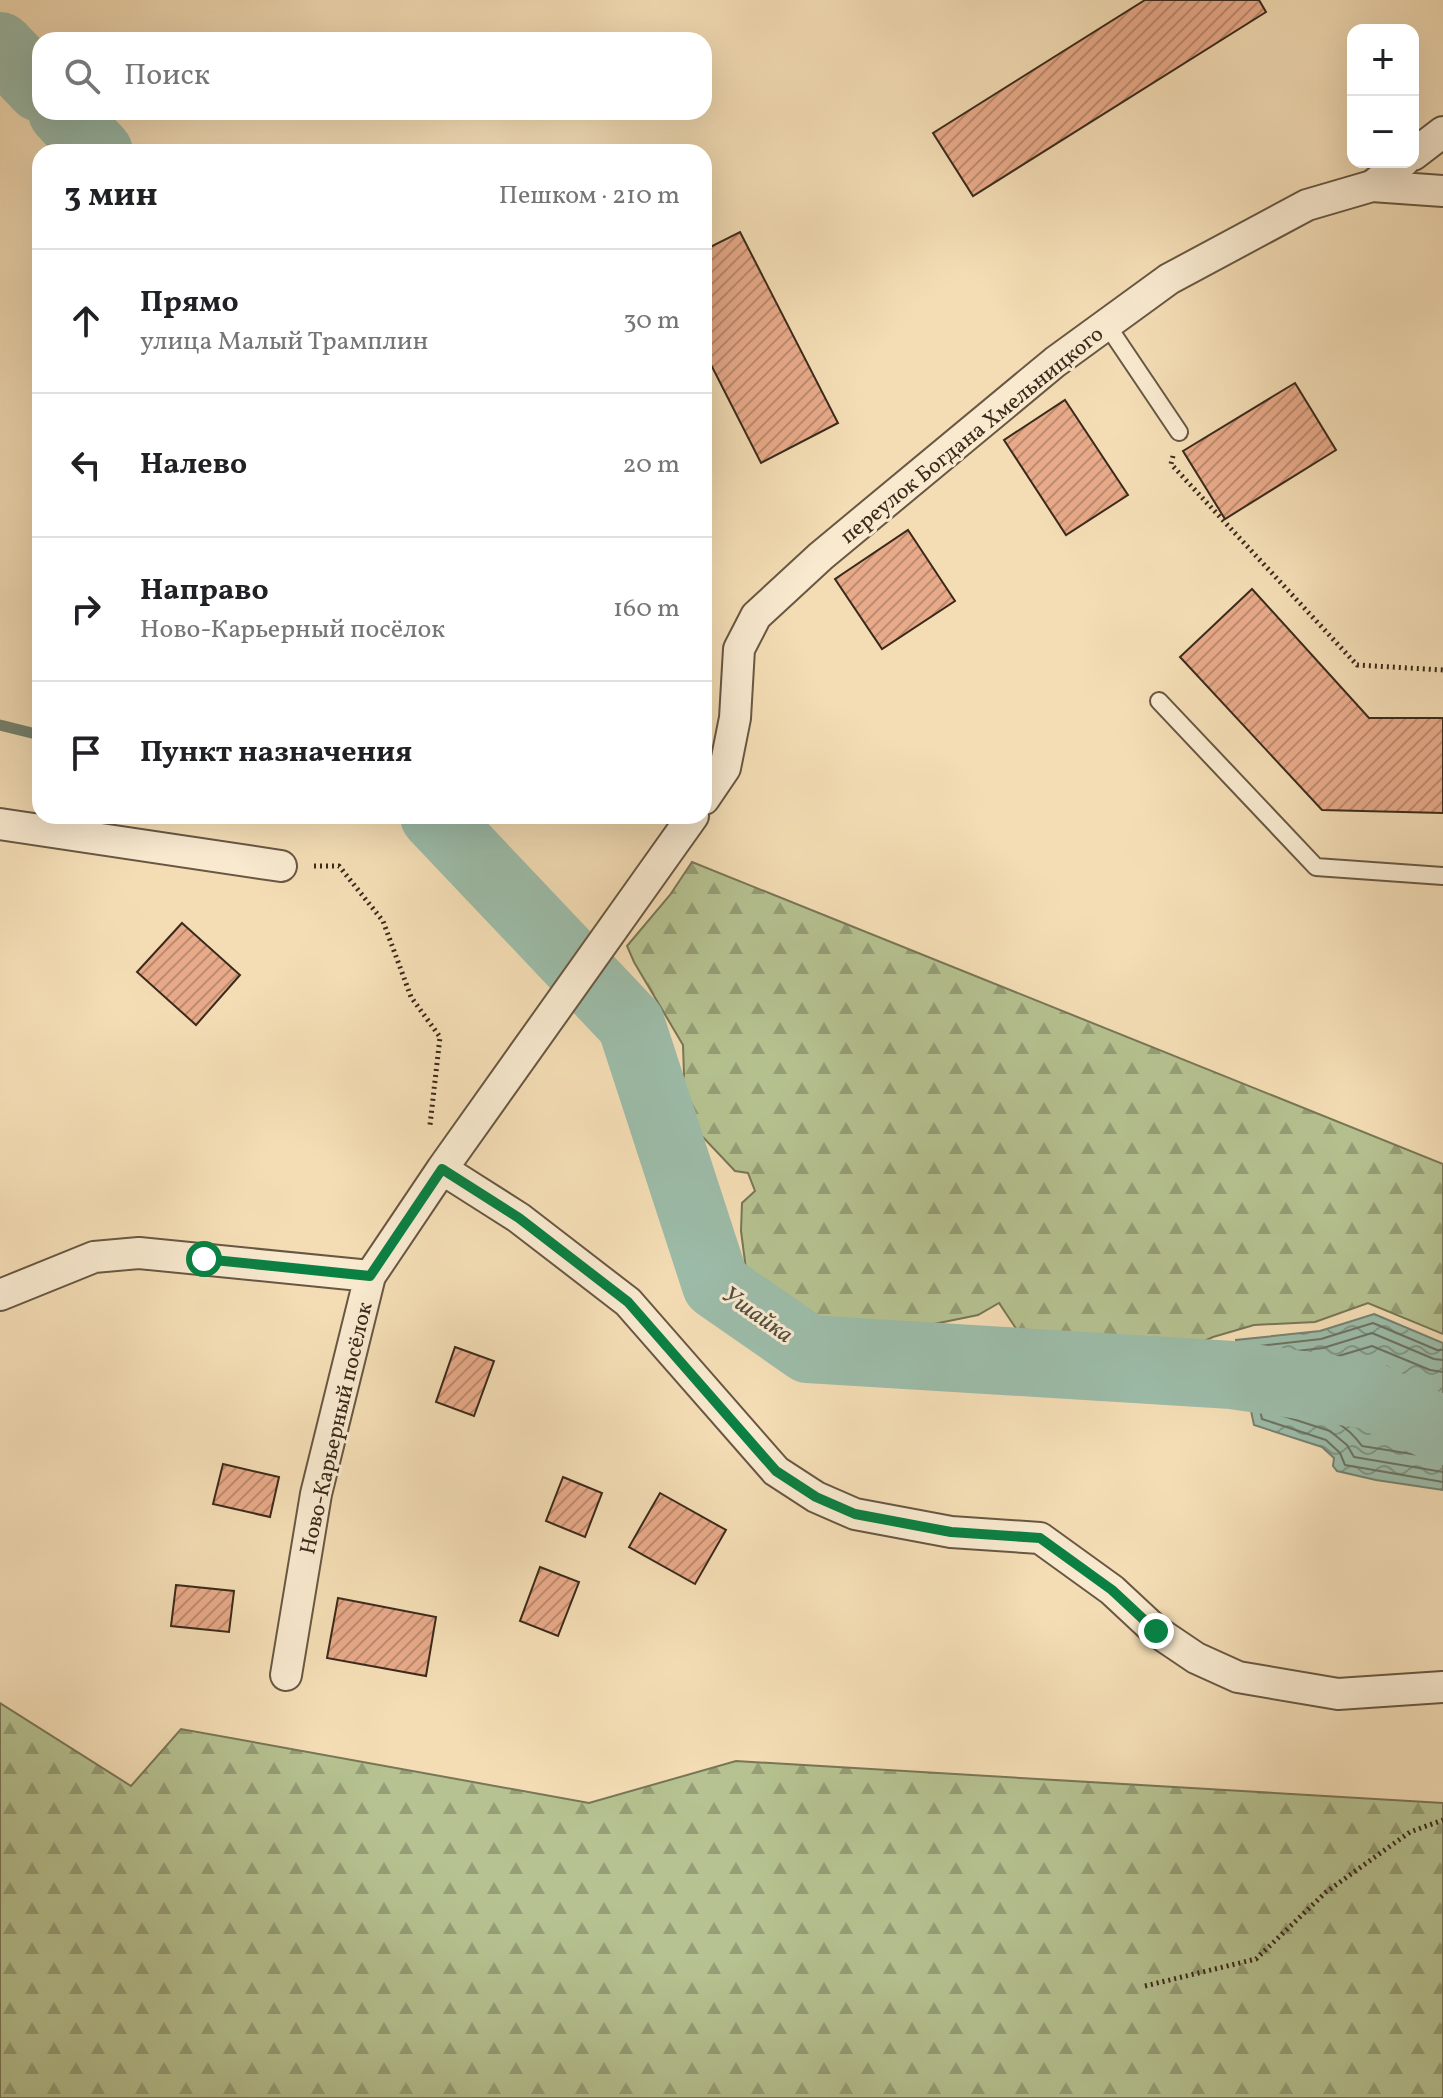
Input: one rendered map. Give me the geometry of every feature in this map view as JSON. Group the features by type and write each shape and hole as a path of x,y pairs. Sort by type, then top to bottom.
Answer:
{"street":[{"path":"1419,150 1443,132"},
{"name":"переулок Богдана Хмельницкого","path":"1372,186 1395,168"},
{"name":"переулок Богдана Хмельницкого","path":"712,788 725,768 735,718 739,649 756,616 821,556 1055,362 1169,279 1307,205 1372,186 1443,191"},
{"path":"0,824 281,866"},
{"name":"переулок Богдана Хмельницкого","path":"370,1276 442,1169 687,824"},
{"path":"442,1169 519,1218 628,1302 776,1471 816,1497 855,1514 951,1532 1040,1538 1112,1590 1156,1631 1196,1658 1238,1677 1338,1694 1443,1687"},
{"path":"0,1295 94,1257 139,1253 370,1276"},
{"name":"Ново-Карьерный посёлок","path":"286,1675 316,1494 370,1276"}],"lane":[{"path":"1107,325 1179,432"},
{"path":"1159,701 1316,867 1443,876"}],"path":[{"path":"1179,432 1171,464 1357,665 1443,670"},
{"path":"281,866 339,866 383,921 411,997 440,1037 429,1134 442,1169"},
{"path":"1145,1986 1256,1959 1326,1892 1410,1832 1443,1820"}],"green space":[{"path":"692,862 1443,1164 1443,1334 1368,1303 1315,1322 1254,1325 1213,1337 1177,1353 1045,1338 1017,1330 999,1303 978,1315 934,1324 814,1326 769,1302 747,1277 741,1231 742,1203 755,1191 748,1173 735,1171 698,1132 679,1100 684,1075 683,1045 627,946 670,895"},
{"path":"0,1703 131,1786 181,1729 589,1803 736,1761 1443,1803 1443,2098 0,2098"}],"water":[{"path":"1374,1314 1443,1343 1443,1490 1337,1471 1333,1466 1334,1458 1322,1447 1254,1425 1236,1340 1320,1331"}],"building":[{"path":"1145,0 1259,0 1266,12 973,196 933,133"},
{"path":"740,232 838,423 761,463 712,367 712,246"},
{"path":"1295,383 1336,450 1225,519 1183,451"},
{"path":"1065,400 1128,495 1066,535 1004,440"},
{"path":"908,530 955,601 882,649 835,579"},
{"path":"1252,589 1369,718 1443,718 1443,813 1322,810 1180,657"},
{"path":"182,923 240,975 196,1025 137,972"},
{"path":"455,1347 494,1361 474,1416 436,1402"},
{"path":"223,1464 279,1477 270,1517 213,1504"},
{"path":"563,1477 602,1493 585,1537 546,1521"},
{"path":"660,1493 726,1530 695,1584 629,1547"},
{"path":"540,1567 579,1582 558,1636 520,1621"},
{"path":"176,1585 234,1591 229,1632 171,1626"},
{"path":"338,1598 436,1617 426,1676 327,1658"}],"waterway":[{"name":"Ушайка","path":"0,46 32,80"},
{"name":"Ушайка","path":"69,120 92,144"},
{"path":"0,725 32,733"},
{"name":"Ушайка","path":"442,824 631,1024 716,1285 808,1349 1232,1375 1369,1395 1443,1431"}],"route":[{"path":"204,1259 370,1276 442,1169 519,1218 628,1302 776,1471 816,1497 855,1514 951,1532 1040,1538 1112,1590 1156,1631"}]}
